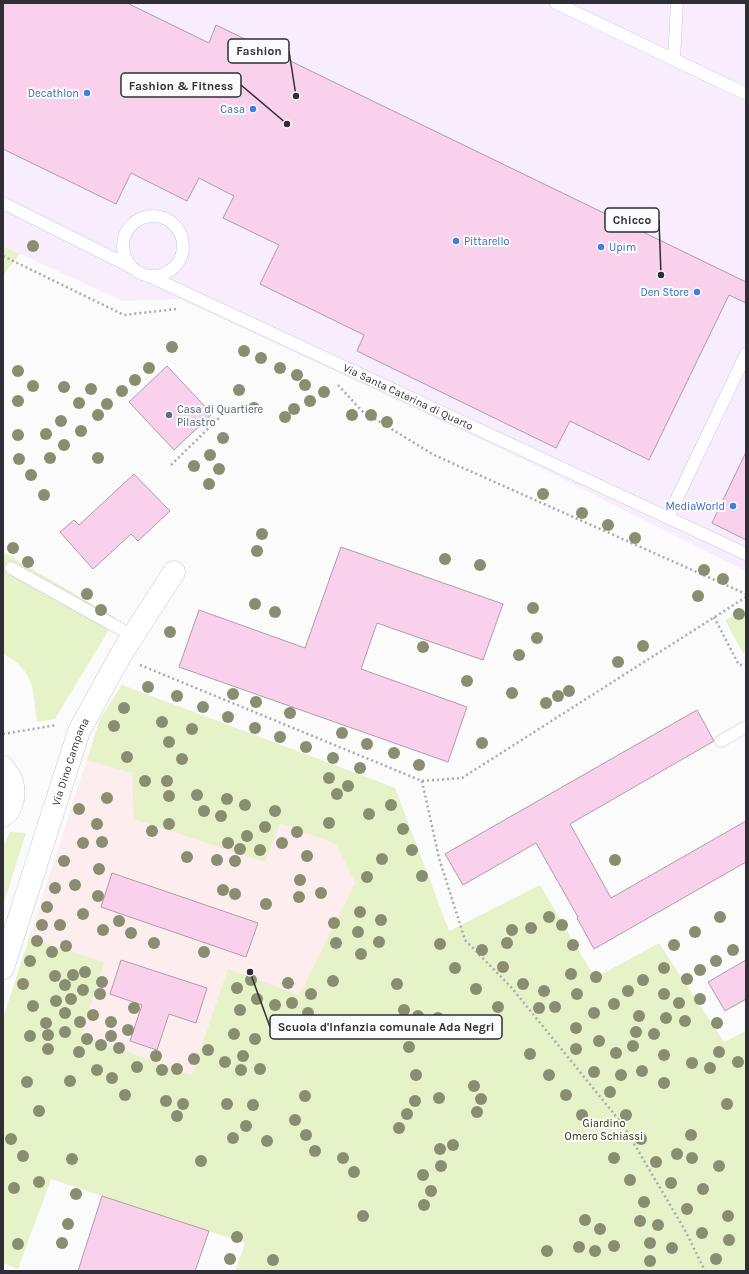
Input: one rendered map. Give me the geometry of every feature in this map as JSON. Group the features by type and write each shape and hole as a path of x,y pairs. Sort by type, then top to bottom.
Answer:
{"street":[{"name":"Via Dino Campana","path":"3,968 79,731 120,656 174,572"},
{"path":"3,767 12,780 14,797 8,813 3,816"}],"lane":[{"path":"556,3 746,94"},
{"path":"674,59 677,3"},
{"path":"3,203 131,267 139,273 149,276 160,276 169,272 177,264 182,255 183,246 181,237 174,225 162,218 152,216 135,222 128,229 122,248 125,258 131,267"},
{"name":"Via Santa Caterina di Quarto","path":"149,276 746,554"},
{"path":"668,517 746,354"},
{"path":"11,568 133,636"},
{"path":"721,742 746,727"}],"path":[{"path":"3,256 124,315 152,313 176,309 183,312"},
{"path":"337,383 362,411 434,455 746,595"},
{"path":"171,465 219,418"},
{"path":"120,656 422,781 462,778 746,595"},
{"path":"714,617 739,665 746,665"},
{"path":"3,734 57,725 61,719"},
{"path":"422,781 439,858 465,940 511,986 623,1125 686,1232 705,1271"}],"shaded area":[{"path":"3,3 746,3 746,571 537,466 180,299 123,301 3,246"},
{"path":"122,685 395,788 449,931 386,1249 3,1052 3,1019 100,719"}],"green space":[{"path":"3,246 20,254 3,275"},
{"path":"3,552 116,618 55,719 37,722 33,691 27,674 13,660 3,654"},
{"path":"746,610 746,650 743,653 725,620"},
{"name":"Giardino Omero Schiassi","path":"122,685 395,788 449,931 540,885 595,978 659,943 724,1042 746,1031 746,1271 235,1271 245,1243 51,1179 18,1269 3,1263 3,1019 29,938 104,962 81,1035 192,1075 228,969 299,995 355,883 336,844 280,823 265,862 134,819 132,773 87,760 100,719"},
{"path":"10,832 26,833 3,905 3,847"}],"building":[{"path":"3,3 127,3 209,43 216,25 746,282 746,303 729,295 649,460 570,421 556,448 357,351 364,335 260,284 279,245 223,218 234,196 199,178 187,201 131,173 116,204 3,149"},
{"path":"167,366 212,414 174,450 129,402"},
{"name":"MediaWorld","path":"746,452 746,540 712,523"},
{"path":"134,474 170,511 138,541 131,534 93,569 60,532 74,520 79,525"},
{"path":"341,547 503,604 483,660 377,623 361,669 467,707 448,762 179,667 199,610 305,648"},
{"path":"697,710 714,741 570,824 611,898 746,821 746,862 594,949 577,918 578,917 536,843 463,885 445,854"},
{"path":"112,873 258,923 246,957 101,907"},
{"path":"121,960 207,988 196,1023 169,1014 157,1050 130,1041 142,1005 110,994"},
{"path":"746,960 746,999 725,1011 708,982"},
{"path":"102,1196 209,1231 195,1271 78,1271"}],"place":[{"name":"Decathlon","path":"87,93"},
{"name":"Fashion","path":"296,96"},
{"name":"Casa","path":"253,109"},
{"name":"Fashion & Fitness","path":"287,124"},
{"name":"Pittarello","path":"456,241"},
{"name":"Upim","path":"601,247"},
{"name":"Chicco","path":"661,275"},
{"name":"Den Store","path":"697,292"},
{"name":"Casa di Quartiere Pilastro","path":"169,415"},
{"name":"MediaWorld","path":"733,506"},
{"name":"Scuola d'Infanzia comunale Ada Negri","path":"250,972"}]}
